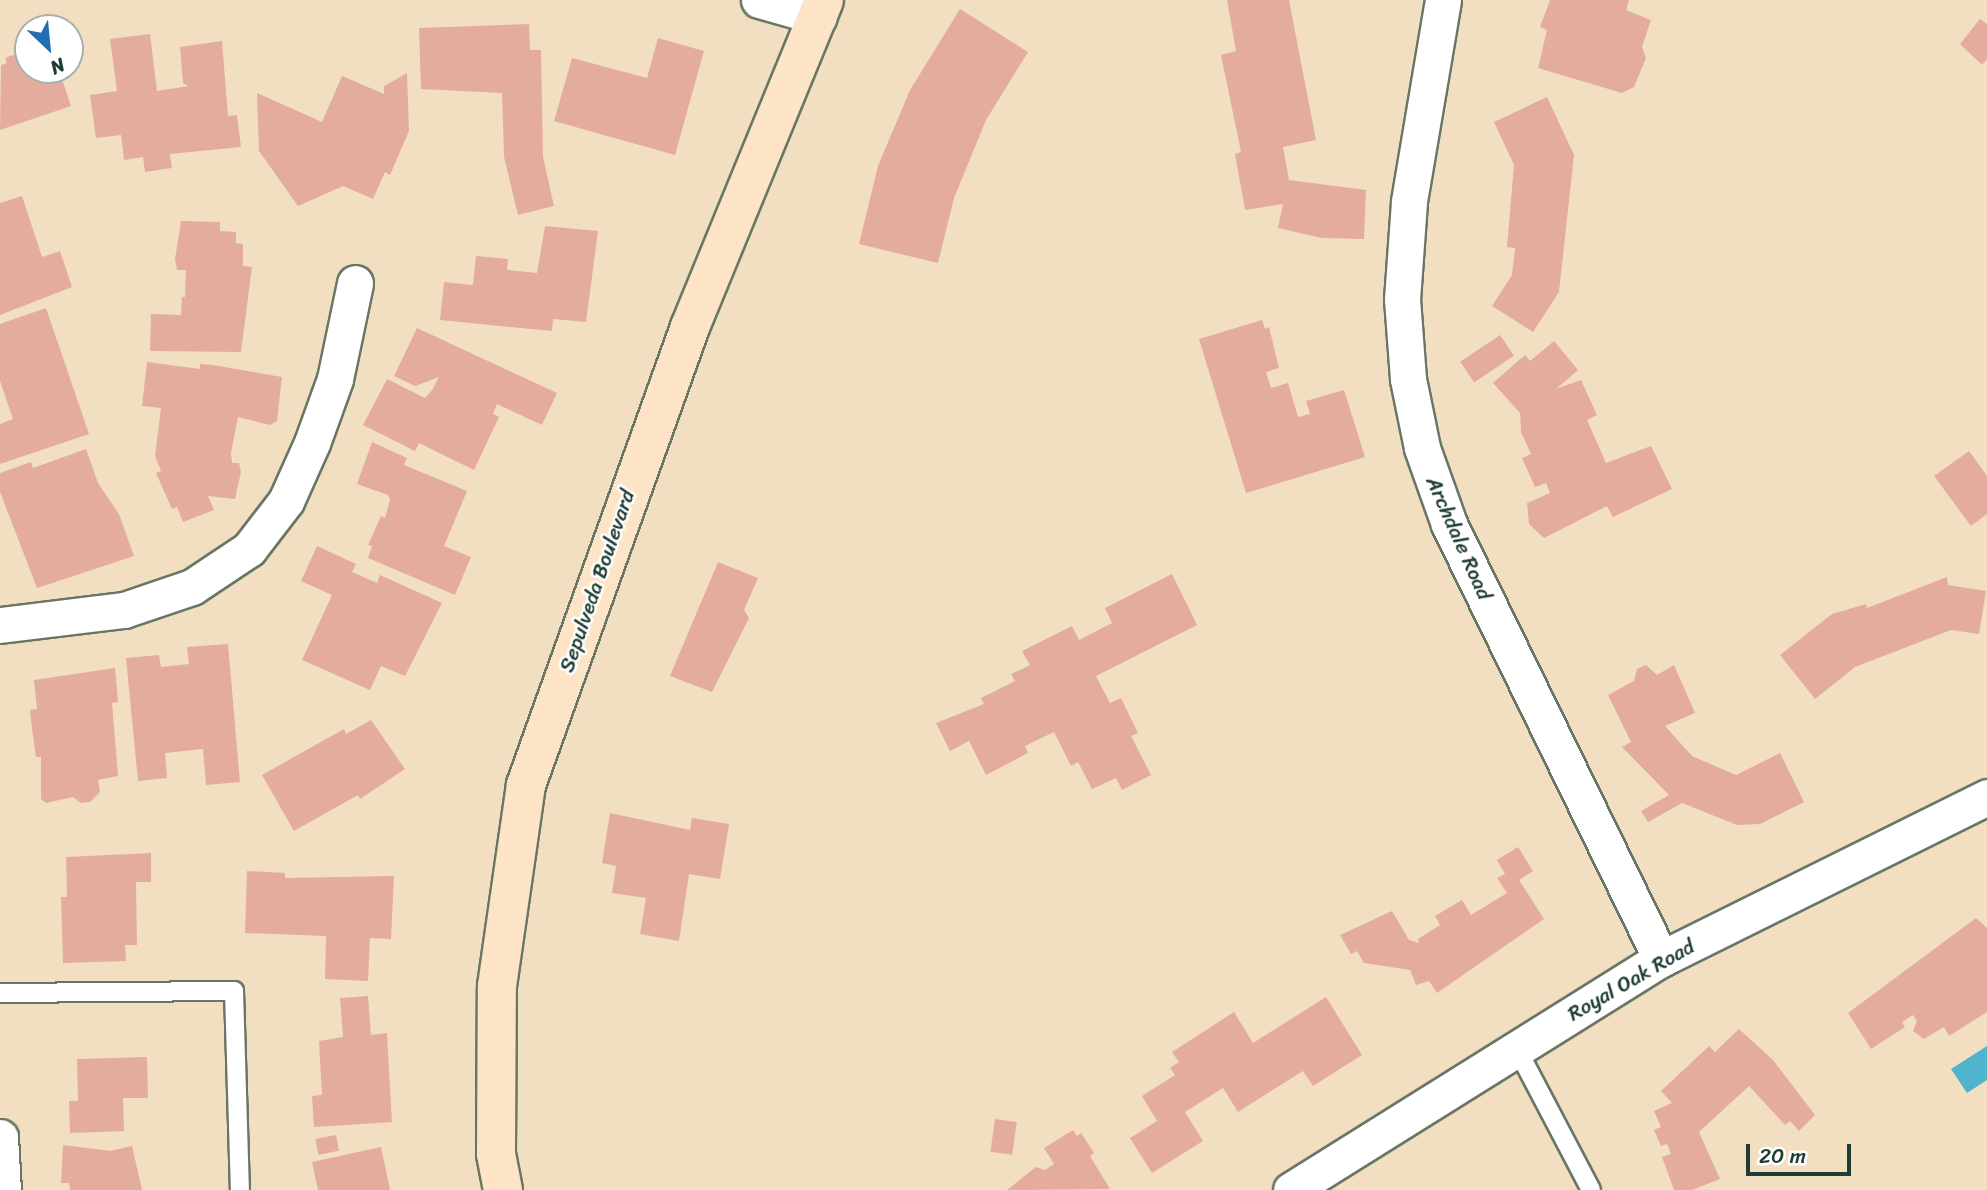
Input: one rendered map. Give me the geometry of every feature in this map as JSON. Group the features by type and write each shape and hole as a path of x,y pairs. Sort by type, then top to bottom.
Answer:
{"main road":[{"name":"Sepulveda Boulevard","path":"503,1190 496,1154 497,986 526,785 690,327 822,8"}],"street":[{"path":"759,0 822,8"},
{"name":"Archdale Road","path":"1443,0 1409,202 1402,299 1408,379 1422,448 1449,524 1661,958"},
{"path":"0,625 124,610 192,587 249,549 286,500 312,443 335,379 355,283"},
{"name":"Royal Oak Road","path":"1291,1190 1661,958 1987,797"},
{"path":"0,1137 3,1190"}],"lane":[{"path":"0,993 234,991 240,1190"},
{"path":"1517,1049 1591,1190"}],"water":[{"path":"1987,1046 1987,1080 1967,1093 1951,1069"}],"building":[{"path":"1227,0 1289,0 1316,140 1283,147 1289,180 1366,190 1364,239 1322,238 1278,228 1283,204 1245,210 1235,154 1241,152 1221,55 1236,51"},
{"path":"1550,0 1629,0 1626,10 1651,20 1642,47 1646,58 1634,87 1622,93 1538,68 1547,30 1540,27"},
{"path":"960,9 1028,52 986,120 954,198 938,263 859,244 878,166 910,90"},
{"path":"1980,19 1987,24 1987,59 1982,65 1960,44"},
{"path":"529,24 530,50 541,50 543,157 554,206 518,215 504,157 502,93 421,89 419,28"},
{"path":"150,34 157,91 188,86 183,83 180,47 222,41 228,116 237,115 241,147 170,154 172,168 145,172 143,157 124,160 121,135 96,138 90,95 117,91 110,39"},
{"path":"658,38 704,51 675,155 554,121 572,58 647,78"},
{"path":"14,55 14,84 64,84 71,106 0,130 1,65 7,63 5,58"},
{"path":"407,73 409,131 390,175 385,172 373,199 343,186 298,206 259,151 257,93 322,122 342,76 384,94 384,86"},
{"path":"1547,97 1574,155 1559,292 1533,332 1492,306 1512,275 1515,248 1507,247 1514,165 1494,122"},
{"path":"22,196 42,257 60,251 72,287 0,315 0,203"},
{"path":"181,221 220,222 220,231 236,232 236,243 243,244 243,266 252,267 241,352 150,351 151,314 181,315 186,270 177,270 175,259"},
{"path":"545,226 598,231 586,322 553,319 552,331 440,320 444,282 473,285 476,256 508,259 507,270 537,273"},
{"path":"46,308 89,434 0,464 0,424 13,419 0,381 0,324"},
{"path":"1262,320 1265,329 1269,327 1279,368 1266,372 1271,388 1288,383 1298,417 1310,414 1306,401 1344,390 1365,457 1246,493 1199,339"},
{"path":"417,328 557,393 542,425 497,404 493,414 499,417 474,470 419,443 415,451 363,425 387,379 425,398 432,390 439,377 415,386 394,376"},
{"path":"1500,335 1514,356 1474,383 1460,362"},
{"path":"1554,341 1578,370 1556,389 1581,380 1597,415 1587,420 1606,463 1651,446 1672,489 1613,517 1607,506 1544,538 1529,524 1527,503 1550,493 1546,483 1535,487 1522,458 1531,454 1521,432 1520,413 1493,383 1525,355 1530,361"},
{"path":"147,362 200,369 200,364 213,365 282,377 277,421 270,425 238,417 231,453 232,463 239,463 241,472 235,499 208,496 214,510 183,522 177,507 172,509 156,473 161,471 155,456 161,408 142,406"},
{"path":"372,442 407,458 404,465 467,491 444,546 471,557 455,595 368,558 372,546 368,545 381,516 385,518 390,500 388,495 357,484"},
{"path":"86,449 98,483 119,514 134,556 37,588 0,492 0,473 31,462 33,468"},
{"path":"1969,451 1987,476 1987,514 1971,526 1934,476"},
{"path":"317,546 356,564 352,572 377,583 380,575 442,603 405,676 381,666 370,690 302,660 332,595 301,581"},
{"path":"718,562 758,578 744,610 749,618 712,692 670,676"},
{"path":"1172,574 1197,625 1096,676 1110,703 1121,698 1138,733 1131,736 1151,775 1122,790 1116,778 1092,789 1078,762 1071,766 1054,732 1025,746 1028,753 986,775 969,741 950,751 936,723 984,704 981,698 1015,681 1011,674 1030,665 1022,651 1072,626 1079,640 1112,623 1105,608"},
{"path":"1947,577 1948,585 1986,591 1979,634 1951,630 1855,667 1815,699 1780,655 1832,614 1866,604 1867,608"},
{"path":"228,644 240,782 206,785 203,749 165,753 167,778 138,781 126,658 159,655 161,667 189,664 187,647"},
{"path":"1646,665 1657,675 1674,665 1695,713 1665,726 1692,756 1736,775 1780,753 1804,802 1760,824 1737,825 1682,803 1648,822 1641,811 1669,795 1622,747 1631,742 1608,695 1634,681 1637,669"},
{"path":"115,668 118,702 112,703 118,776 98,780 100,792 90,802 81,803 73,797 46,803 41,799 41,757 36,757 30,710 37,709 34,680"},
{"path":"371,720 405,769 360,799 358,795 294,831 262,775 344,729 346,734"},
{"path":"610,813 690,830 692,818 729,824 720,879 689,874 679,941 640,934 646,898 612,893 616,866 602,863"},
{"path":"1518,847 1533,871 1519,880 1544,919 1437,993 1429,981 1416,985 1410,970 1364,963 1357,951 1351,954 1340,935 1392,911 1409,940 1419,943 1418,939 1440,925 1435,916 1462,900 1471,915 1507,893 1497,878 1505,874 1497,860"},
{"path":"151,853 151,882 136,882 137,945 125,945 126,961 63,963 61,897 67,897 66,857"},
{"path":"247,871 285,873 285,878 394,876 391,939 370,938 368,981 325,979 326,936 245,933"},
{"path":"1976,918 1987,928 1987,1012 1949,1036 1944,1027 1924,1039 1913,1031 1917,1021 1913,1015 1902,1022 1905,1027 1871,1049 1848,1013"},
{"path":"368,996 371,1035 387,1033 392,1122 314,1127 312,1096 322,1095 319,1041 343,1037 340,998"},
{"path":"1326,997 1362,1055 1313,1086 1303,1071 1238,1112 1223,1088 1185,1112 1203,1141 1152,1173 1130,1138 1157,1121 1142,1096 1175,1075 1170,1068 1179,1062 1172,1052 1234,1012 1253,1043"},
{"path":"1739,1029 1773,1060 1815,1115 1799,1131 1790,1121 1785,1125 1749,1086 1699,1132 1720,1179 1692,1190 1674,1190 1662,1157 1671,1154 1667,1144 1661,1146 1654,1130 1661,1127 1654,1111 1672,1103 1661,1091 1709,1046 1715,1052"},
{"path":"147,1057 148,1098 123,1098 124,1131 70,1133 69,1101 78,1101 77,1059"},
{"path":"995,1119 1017,1122 1012,1155 990,1152"},
{"path":"1073,1130 1077,1136 1081,1133 1094,1153 1090,1156 1110,1189 1007,1190 1036,1167 1045,1170 1054,1164 1044,1148"},
{"path":"336,1135 339,1151 318,1155 315,1139"},
{"path":"63,1145 110,1151 132,1146 142,1190 70,1190 69,1183 61,1183"},
{"path":"381,1147 390,1190 318,1190 312,1162"}]}
